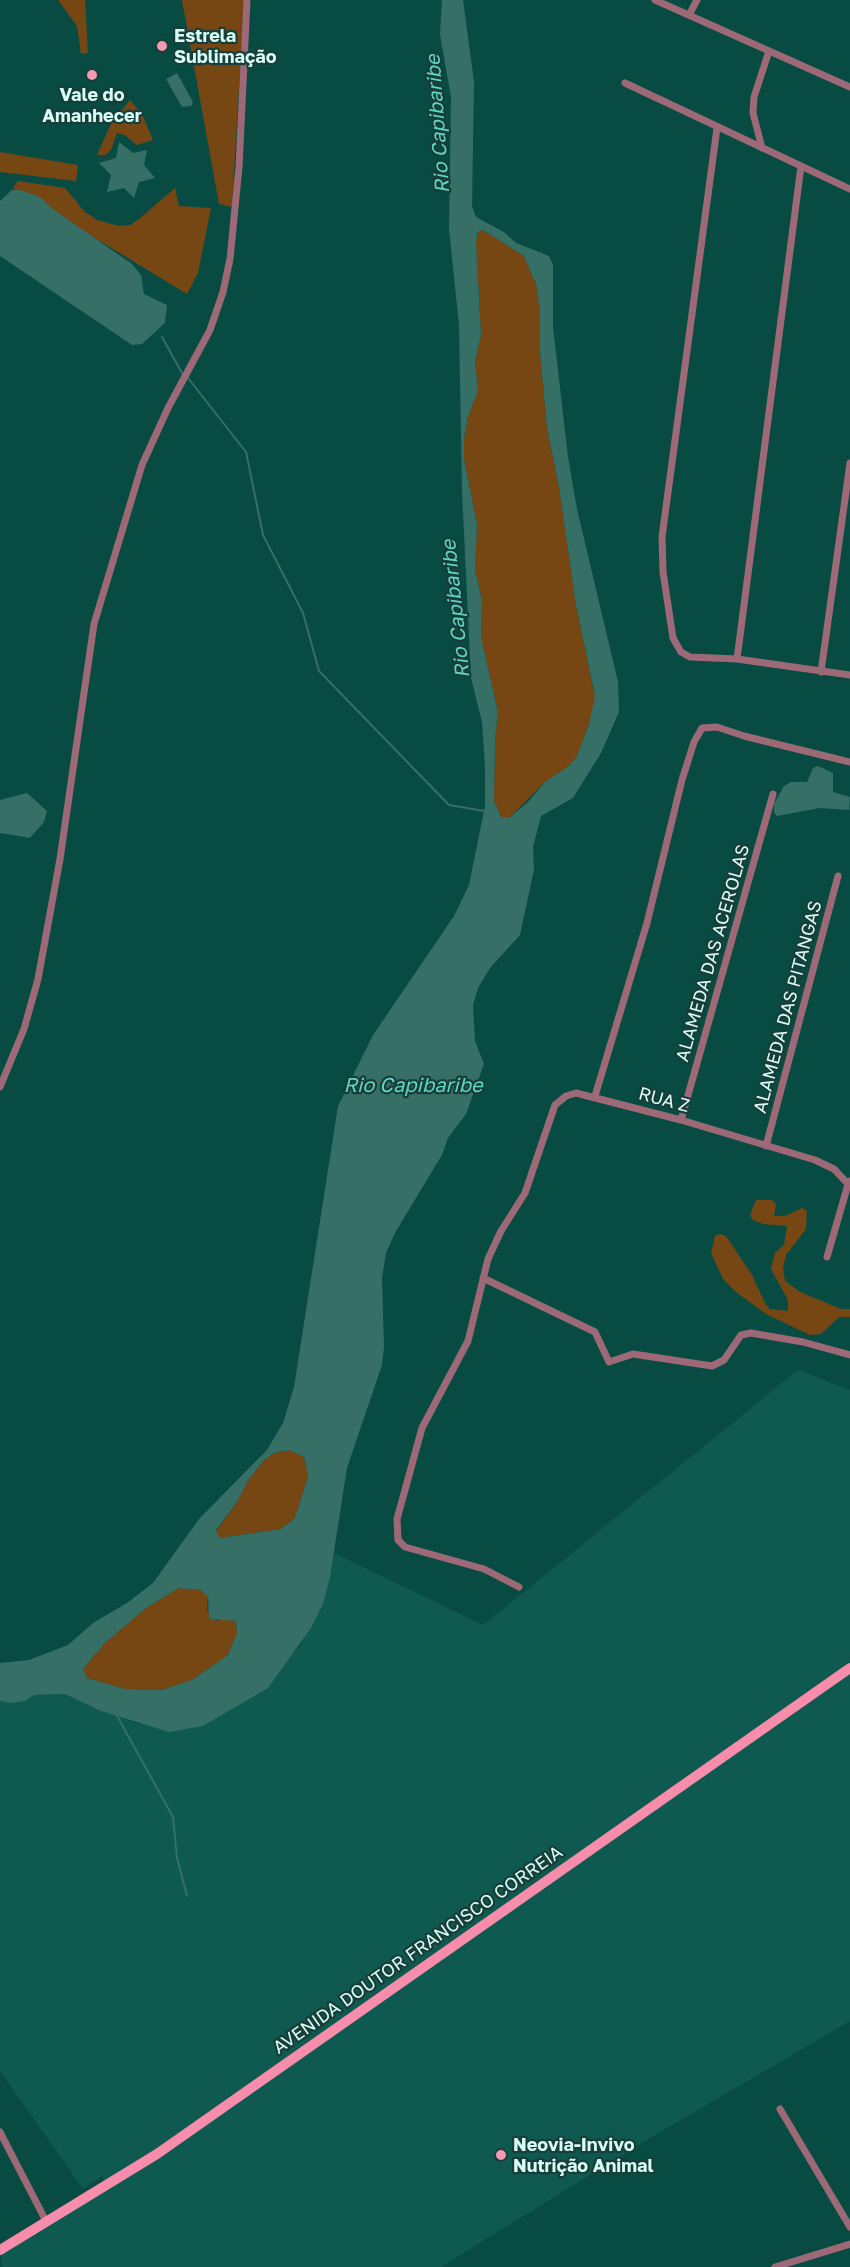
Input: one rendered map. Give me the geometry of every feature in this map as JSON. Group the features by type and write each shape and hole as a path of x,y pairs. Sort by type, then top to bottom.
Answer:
{"main road":[{"name":"AVENIDA DOUTOR FRANCISCO CORREIA","path":"0,2250 157,2154 850,1668"}],"street":[{"path":"0,1087 24,1029 38,979 60,859 94,624 142,465 168,408 210,330 223,292 230,259 239,168 247,0"},
{"path":"655,0 850,87"},
{"path":"689,15 697,0"},
{"path":"762,148 753,113 754,97 769,51"},
{"path":"625,83 850,189"},
{"path":"717,128 662,537 663,572 676,647 690,657 738,659 850,675"},
{"path":"738,659 801,166"},
{"path":"821,672 850,463"},
{"path":"595,1096 647,923 682,780 694,742 702,728 710,725 850,762"},
{"name":"ALAMEDA DAS ACEROLAS","path":"681,1120 773,794"},
{"name":"ALAMEDA DAS PITANGAS","path":"766,1146 838,876"},
{"name":"RUA Z","path":"483,1278 498,1238 525,1193 555,1104 566,1096 576,1094 595,1096 766,1146 791,1151 834,1168 850,1183"},
{"path":"827,1257 850,1183"},
{"path":"519,1587 484,1569 405,1547 398,1540 397,1532 400,1505 422,1428 463,1352 483,1278 595,1332 609,1362 633,1354 712,1365 724,1360 741,1335 751,1333 803,1342 850,1355"},
{"path":"780,2109 850,2227"},
{"path":"0,2132 47,2223"},
{"path":"775,2267 850,2244"}],"shaded area":[{"path":"58,0 85,0 88,53 81,54 77,26"},
{"path":"182,0 244,0 232,207 219,204"},
{"path":"130,100 142,114 153,140 137,145 125,135 117,133 111,150 105,155 97,155 111,124"},
{"path":"0,152 78,165 76,181 0,172"},
{"path":"18,181 65,188 84,211 97,220 119,226 130,225 139,219 175,188 179,206 211,208 198,273 187,294 13,188"},
{"path":"483,230 524,256 536,284 540,311 540,352 547,428 559,487 576,605 595,697 589,724 577,756 569,766 545,782 509,818 501,818 494,801 498,712 481,637 482,600 475,570 477,524 464,459 464,439 468,417 478,391 475,361 481,335 476,243 477,233"},
{"path":"756,1200 772,1200 776,1204 774,1216 785,1216 802,1208 807,1211 806,1229 786,1255 783,1268 785,1281 800,1292 841,1309 850,1309 850,1317 839,1317 821,1334 810,1335 766,1314 736,1292 723,1279 711,1253 715,1236 720,1234 726,1236 752,1275 766,1305 770,1309 788,1311 788,1300 771,1269 775,1253 784,1245 787,1226 763,1224 753,1220 750,1215"},
{"path":"798,1370 850,1390 850,2021 640,2144 441,2267 2,2267 0,2250 108,2185 102,2176 83,2189 0,2071 0,1701 11,1703 25,1701 34,1695 65,1694 138,1724 298,1649 323,1604 334,1553 483,1625"},
{"path":"289,1450 304,1457 308,1476 295,1518 281,1529 220,1538 216,1531 263,1461 274,1453"},
{"path":"179,1588 200,1590 208,1597 207,1610 217,1621 226,1618 236,1621 237,1633 228,1655 192,1680 162,1690 125,1689 87,1678 83,1669 105,1643 146,1608"}],"water":[{"name":"Rio Capibaribe","path":"442,0 463,0 474,82 472,206 476,217 504,232 516,243 549,256 553,265 553,327 568,457 577,509 618,682 619,712 601,753 573,798 541,816 533,847 534,870 520,935 490,968 478,988 473,1005 475,1041 484,1064 466,1114 448,1138 442,1155 396,1231 386,1253 382,1278 384,1347 382,1365 347,1468 330,1577 323,1604 311,1628 268,1688 203,1726 169,1732 101,1711 65,1694 34,1695 25,1701 11,1703 0,1701 0,1663 29,1660 68,1645 93,1623 127,1603 153,1583 199,1519 267,1450 283,1423 294,1387 338,1106 373,1035 454,916 469,885 485,806 485,767 482,722 471,678 462,492 459,325 449,229 451,97 440,35","holes":["483,230 524,256 536,284 540,311 540,352 547,428 559,487 576,605 595,696 589,724 577,756 569,766 545,782 528,802 509,818 501,817 494,801 498,712 481,637 482,600 475,570 477,524 464,459 464,439 468,417 478,391 475,361 481,335 476,243 477,233","289,1450 304,1457 308,1476 295,1518 281,1529 220,1538 216,1530 237,1502 249,1479 263,1461 274,1453","179,1588 200,1590 208,1597 209,1619 236,1621 237,1633 228,1655 192,1680 162,1690 125,1689 87,1678 83,1669 105,1643 146,1608"]},
{"path":"177,73 193,102 191,106 182,107 166,79"},
{"path":"119,142 133,153 147,150 144,165 155,178 139,182 134,198 124,188 107,192 111,175 99,163 116,158"},
{"path":"12,190 20,190 40,197 53,209 132,264 141,275 144,294 167,305 165,323 142,344 132,345 0,256 0,201"},
{"path":"818,766 833,773 833,792 850,797 849,810 820,808 777,816 774,813 774,804 784,786 791,782 807,782 813,768"},
{"path":"27,793 47,811 44,822 30,838 0,833 0,800"}],"waterway":[{"path":"162,337 182,373"},
{"path":"188,378 246,452 263,535 303,613 319,671 449,805 484,811"},
{"path":"116,1714 173,1817 177,1858 187,1896"}],"place":[{"name":"Estrela Sublimação","path":"162,46"},
{"name":"Vale do Amanhecer","path":"92,75"},
{"name":"Neovia-Invivo Nutrição Animal","path":"501,2155"}]}
